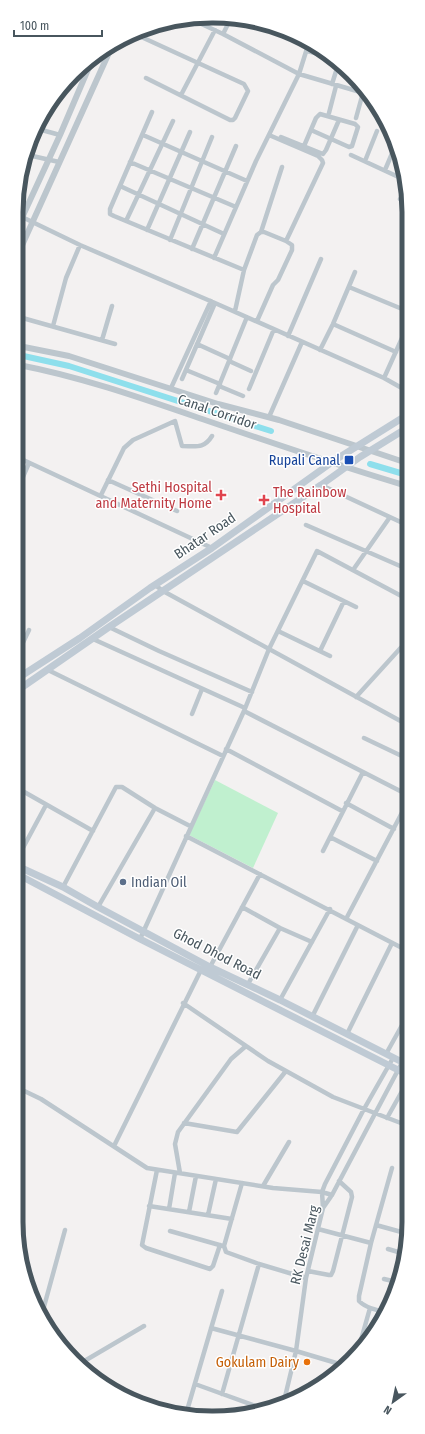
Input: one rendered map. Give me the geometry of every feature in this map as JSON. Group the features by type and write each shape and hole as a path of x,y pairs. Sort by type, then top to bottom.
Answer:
{"main road":[{"name":"Bhatar Road","path":"23,675 80,638 155,585 212,548 331,463 402,418"},
{"path":"23,687 109,627 321,485 345,467 402,431"},
{"name":"Ghod Dhod Road","path":"23,869 63,887 210,967 248,984 402,1062"},
{"path":"23,877 201,970 402,1072"}],"street":[{"path":"200,23 298,74 357,90"},
{"path":"223,34 228,24"},
{"path":"181,95 215,30"},
{"path":"141,37 244,84 248,91 236,118 230,120 146,78"},
{"path":"214,258 247,181 298,74 307,50 313,52"},
{"path":"23,245 108,54"},
{"path":"329,113 337,70"},
{"path":"23,215 60,135 81,77"},
{"path":"356,118 363,97"},
{"path":"152,112 110,211 112,215 244,270"},
{"path":"304,146 311,130 318,115 320,114 358,127 352,146 349,147 311,130"},
{"path":"269,134 323,154 338,120"},
{"path":"126,221 173,121"},
{"path":"42,130 60,135"},
{"path":"365,161 377,131"},
{"path":"146,230 190,132"},
{"path":"269,134 318,156 322,160 322,163 286,241"},
{"path":"143,135 247,181"},
{"path":"170,240 212,137"},
{"path":"192,249 236,146"},
{"path":"385,170 392,153"},
{"path":"351,155 398,175"},
{"path":"32,156 59,162"},
{"path":"130,162 236,207"},
{"path":"235,312 244,270 257,235 261,232 282,167"},
{"path":"120,186 224,234"},
{"path":"23,220 33,222 80,245 257,321 384,378 402,388"},
{"path":"257,321 273,285 278,280 292,250 292,245 286,241 261,232"},
{"path":"53,326 66,278 80,245"},
{"path":"288,336 321,259"},
{"path":"320,350 356,272"},
{"path":"349,287 402,309"},
{"path":"182,379 213,302"},
{"path":"171,388 213,302"},
{"path":"102,340 112,306"},
{"path":"216,393 247,317"},
{"path":"23,318 115,344"},
{"path":"333,324 396,352"},
{"path":"249,389 274,329"},
{"path":"384,378 402,338"},
{"path":"269,417 302,342"},
{"path":"197,344 251,370"},
{"path":"23,347 69,356 218,404 269,417 402,461"},
{"name":"Canal Corridor","path":"23,366 72,377 173,409 331,463 402,484"},
{"path":"186,370 243,396"},
{"path":"101,495 124,448 133,440 175,421 182,446 200,446 208,443 212,436"},
{"path":"23,460 212,548"},
{"path":"23,477 29,463"},
{"path":"108,480 177,512"},
{"path":"321,485 402,523"},
{"path":"353,570 390,517"},
{"path":"306,525 402,568"},
{"path":"140,938 252,692 269,648 317,551 402,596"},
{"path":"303,581 356,607"},
{"path":"155,585 163,592 269,648 402,722"},
{"path":"320,651 344,601"},
{"path":"109,627 252,692"},
{"path":"23,642 29,630"},
{"path":"278,632 330,656"},
{"path":"93,639 244,709 402,792"},
{"path":"356,697 402,646"},
{"path":"48,670 223,756"},
{"path":"192,714 202,689"},
{"path":"364,738 402,756"},
{"path":"226,749 342,811"},
{"path":"323,851 363,772"},
{"path":"63,887 116,787 122,788 155,808 190,826"},
{"path":"23,791 93,831"},
{"path":"346,803 394,829"},
{"path":"23,848 46,805"},
{"path":"98,907 155,808"},
{"path":"346,919 402,813"},
{"path":"186,836 330,909 402,948"},
{"path":"330,837 377,861"},
{"path":"210,967 260,874"},
{"path":"242,907 280,928 312,942"},
{"path":"280,1000 330,909"},
{"path":"312,1016 358,925"},
{"path":"248,984 280,928"},
{"path":"347,1034 392,943"},
{"path":"114,1146 183,1003 201,970"},
{"path":"183,1003 268,1062 333,1097 375,1114 402,1123"},
{"path":"324,1208 322,1192 364,1109 389,1065 390,1056 402,1028"},
{"path":"169,1209 178,1173 175,1140 178,1132 231,1059 246,1046"},
{"name":"RK Desai Marg","path":"285,1397 296,1351 306,1278 324,1208 398,1070 402,1065"},
{"path":"184,1123 237,1132 286,1071"},
{"path":"23,1090 41,1099 147,1168 263,1186 322,1192 332,1195"},
{"path":"387,1118 402,1091"},
{"path":"263,1186 289,1142"},
{"path":"380,1310 370,1308 359,1301 359,1296 371,1243 392,1168"},
{"path":"158,1170 141,1243 142,1245 146,1248 210,1269 213,1266 222,1246 232,1219 242,1183"},
{"path":"189,1212 196,1176"},
{"path":"208,1216 216,1179"},
{"path":"308,1271 329,1275 332,1273 352,1194 339,1181"},
{"path":"149,1206 232,1219"},
{"path":"376,1225 402,1233"},
{"path":"318,1229 371,1243"},
{"path":"44,1307 65,1230"},
{"path":"170,1231 222,1246 229,1254 306,1278"},
{"path":"388,1249 399,1252"},
{"path":"222,1394 259,1264"},
{"path":"384,1279 392,1281"},
{"path":"188,1409 222,1291"},
{"path":"361,1339 370,1308"},
{"path":"85,1361 144,1326"},
{"path":"211,1328 338,1363"},
{"path":"195,1384 256,1406"}],"green space":[{"path":"215,780 278,813 253,868 189,835"}],"waterway":[{"path":"23,356 69,366 271,431"},
{"path":"370,464 402,474"}],"place":[{"name":"Rupali Canal","path":"349,460"},
{"name":"Sethi Hospital and Maternity Home","path":"221,495"},
{"name":"The Rainbow Hospital","path":"264,500"},
{"name":"Indian Oil","path":"123,882"},
{"name":"Gokulam Dairy","path":"307,1362"}]}
